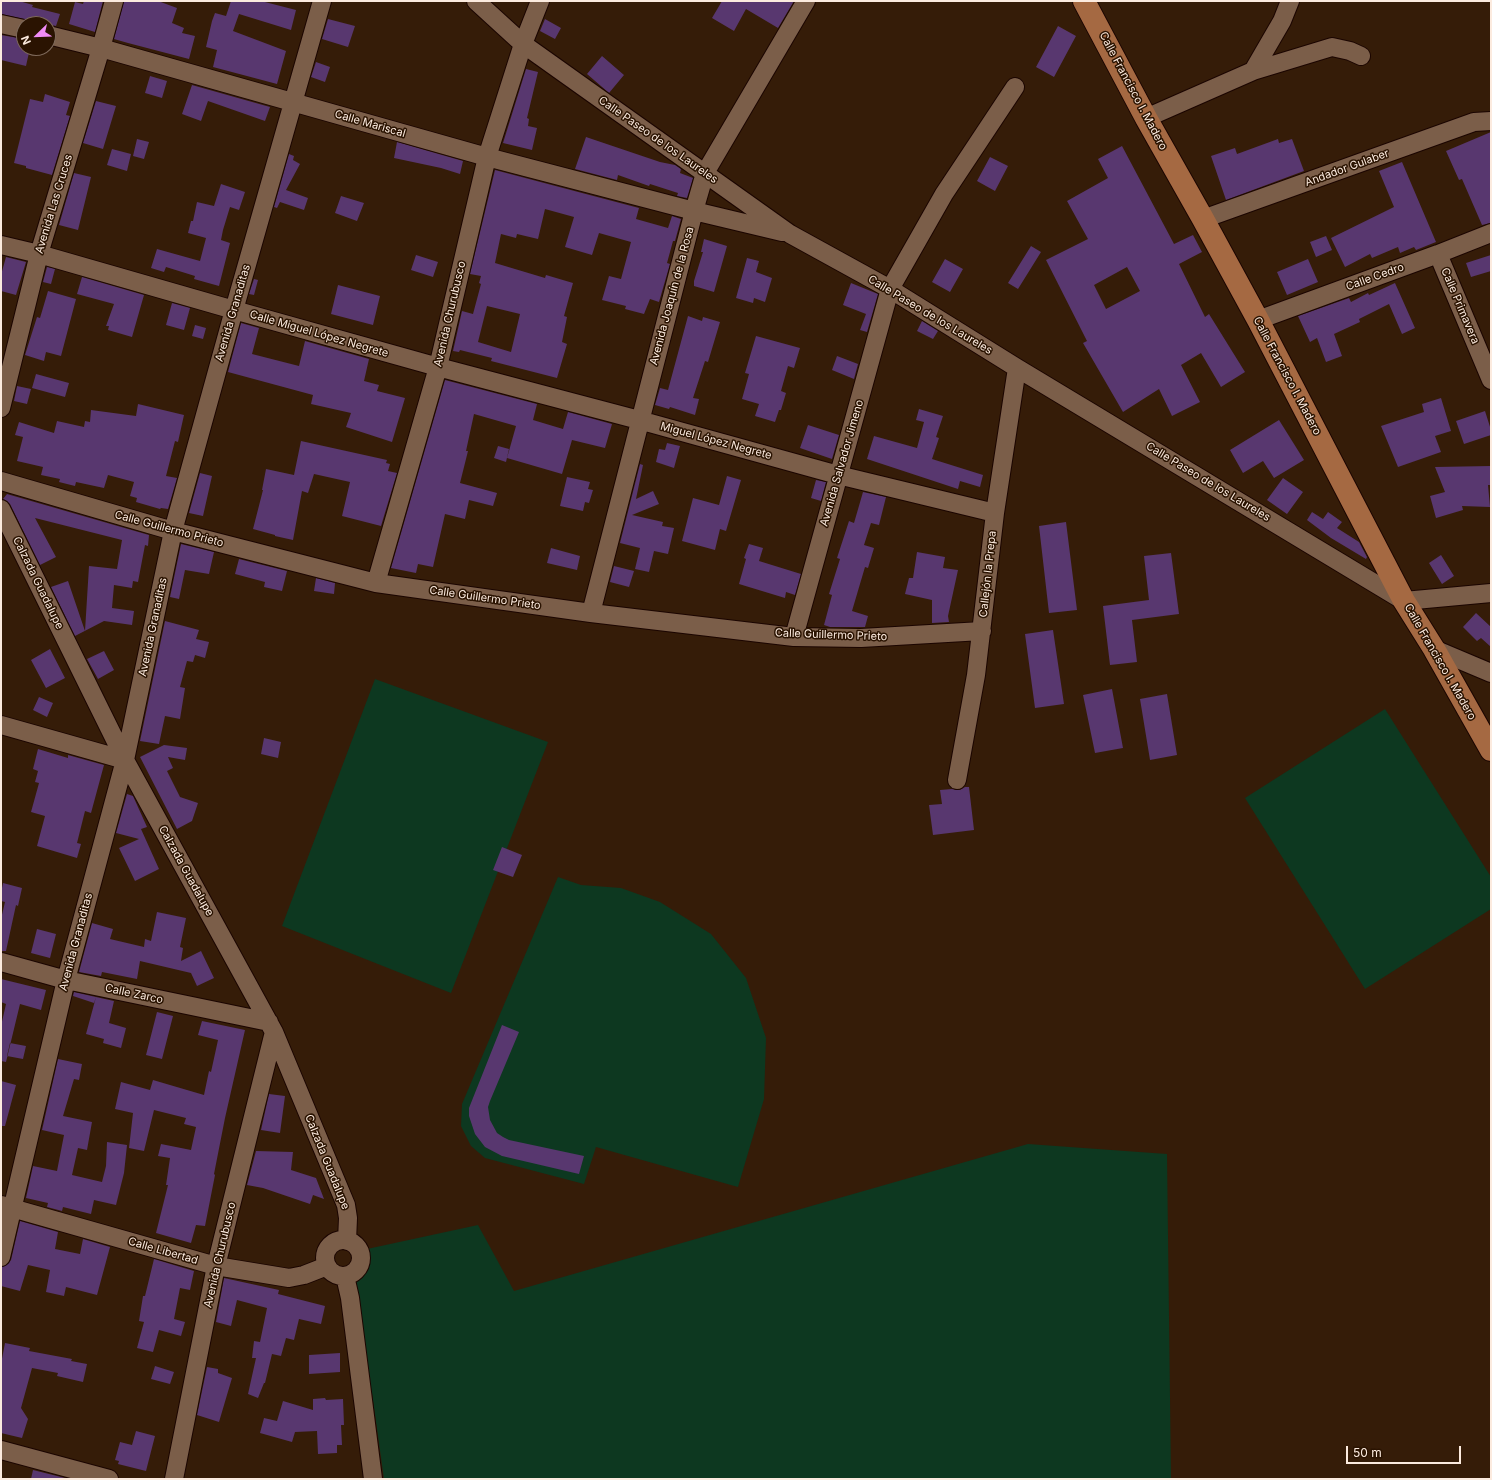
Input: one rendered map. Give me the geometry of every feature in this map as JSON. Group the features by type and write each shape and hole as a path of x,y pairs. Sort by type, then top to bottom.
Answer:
{"main road":[{"name":"Calle Francisco I. Madero","path":"1084,1 1146,118 1258,320 1404,601 1434,649 1491,750"}],"street":[{"name":"Avenida Las Cruces","path":"1,408 39,254 114,1"},
{"name":"Avenida Granaditas","path":"1,1258 7,1206 125,760 173,531 322,1"},
{"name":"Calle Paseo de los Laureles","path":"476,1 523,44 790,234 890,289 1017,368 1404,601"},
{"name":"Avenida Churubusco","path":"376,583 438,367 487,156 523,44 540,1"},
{"name":"Avenida Joaquín de la Rosa","path":"591,613 639,420 705,173 806,1"},
{"path":"1253,71 1282,21 1290,1"},
{"path":"1,24 16,27"},
{"name":"Calle Mariscal","path":"56,37 101,48 487,156 694,211 790,234"},
{"path":"1146,118 1253,71 1332,47 1350,51 1361,56"},
{"name":"Avenida Salvador Jimeno","path":"794,637 890,289 944,194 1015,87"},
{"name":"Andador Gulaber","path":"1203,219 1474,122 1491,121"},
{"name":"Calle Cedro","path":"1258,320 1491,233"},
{"path":"1,245 39,254"},
{"name":"Calle Miguel López Negrete","path":"39,254 438,367"},
{"name":"Calle Primavera","path":"1438,254 1491,380"},
{"name":"Miguel López Negrete","path":"438,367 639,420 838,475 995,513"},
{"name":"Callejón la Prepa","path":"957,780 976,675 995,513 1017,368"},
{"name":"Calle Guillermo Prieto","path":"1,481 173,531 376,583 591,613 794,637 907,637 982,631"},
{"name":"Calzada Guadalupe","path":"1,509 125,760 271,1027 346,1206 348,1218 347,1241"},
{"path":"1404,601 1491,594"},
{"path":"1434,649 1491,673"},
{"path":"1,725 125,760"},
{"name":"Calle Zarco","path":"1,962 66,980 271,1027"},
{"name":"Avenida Churubusco","path":"174,1479 216,1266 271,1027"},
{"name":"Calle Libertad","path":"7,1206 216,1266 289,1278 304,1275 327,1266"},
{"path":"347,1241 353,1243 360,1253 361,1259 359,1266 356,1271 345,1276 334,1274 327,1266 325,1260 327,1249 336,1242 347,1241"},
{"path":"345,1276 350,1298 374,1479"},
{"path":"1,1450 109,1479"}],"green space":[{"path":"375,679 548,742 451,993 282,926"},
{"path":"1385,709 1491,877 1491,909 1365,989 1245,798"},
{"path":"558,877 581,885 621,888 660,902 711,934 746,978 766,1038 764,1099 738,1187 596,1147 584,1184 485,1158 471,1146 461,1126 462,1104"},
{"path":"1028,1144 1167,1154 1171,1479 384,1479 372,1393 349,1287 367,1249 478,1225 514,1291"}],"building":[{"path":"1,1 19,1 33,5 32,7 60,14 56,26 56,16 16,16 16,17 1,14"},
{"path":"84,1 103,1 95,32 69,24 75,2 83,4"},
{"path":"124,1 158,1 177,8 172,23 184,28 182,33 195,36 189,59 114,39"},
{"path":"231,1 261,1 296,10 291,30 239,14 233,31 286,51 277,84 213,67 217,50 206,47 212,21 215,13 226,16"},
{"path":"722,1 794,1 778,28 746,9 734,31 712,18"},
{"path":"328,19 355,26 348,47 322,39"},
{"path":"545,19 561,28 555,39 540,31"},
{"path":"1058,26 1076,36 1054,77 1036,67"},
{"path":"1,35 16,38 16,56 28,56 26,66 1,60"},
{"path":"602,56 624,75 609,93 587,74"},
{"path":"316,62 330,67 325,82 311,77"},
{"path":"526,69 538,72 527,118 529,119 528,126 537,128 532,150 503,143"},
{"path":"150,76 167,81 162,98 145,93"},
{"path":"192,85 270,107 265,121 208,101 201,121 182,114"},
{"path":"45,94 70,102 66,115 70,116 52,175 14,163 30,99 43,102"},
{"path":"96,101 116,106 103,149 83,143"},
{"path":"1491,132 1491,223 1482,225 1462,179 1459,180 1446,151"},
{"path":"586,137 660,162 675,165 681,169 680,173 693,178 687,198 677,196 678,193 650,184 649,186 618,175 617,180 575,169"},
{"path":"137,139 149,142 144,159 133,156"},
{"path":"1278,139 1279,143 1292,139 1304,171 1226,200 1211,156 1235,148 1237,154"},
{"path":"397,142 463,161 460,174 441,168 394,158"},
{"path":"1122,146 1174,244 1193,235 1202,252 1179,264 1205,317 1209,314 1245,372 1221,387 1201,353 1181,365 1200,402 1172,416 1159,389 1123,412 1083,343 1087,341 1046,260 1088,239 1067,201 1108,178 1098,159","holes":["1127,267 1140,291 1106,309 1094,285"]},
{"path":"112,149 131,154 127,171 107,165"},
{"path":"289,154 294,156 293,160 300,164 286,190 308,198 304,210 280,202 277,208 274,207"},
{"path":"990,157 1008,166 995,191 977,181"},
{"path":"1402,162 1436,242 1416,250 1414,247 1400,253 1398,247 1372,258 1370,254 1345,267 1331,238 1394,207 1379,171"},
{"path":"495,170 639,208 636,219 668,228 672,216 681,219 667,263 670,264 659,302 650,299 644,314 625,309 626,306 602,300 609,276 621,279 631,242 599,233 592,255 565,247 574,217 545,209 538,239 517,234 516,238 501,234 495,263 545,278 546,275 573,283 564,316 567,317 562,342 567,344 557,378 491,361 492,358 460,350 459,352 453,351 462,311 473,314 481,284 479,283 481,276 470,274","holes":["487,306 520,314 511,352 478,342"]},
{"path":"74,173 91,177 78,230 59,225"},
{"path":"221,184 245,192 239,210 230,207 223,230 221,240 230,243 219,286 194,279 195,276 166,267 164,272 151,268 157,249 200,261 206,238 188,233 191,221 193,221 197,202 214,206"},
{"path":"341,196 364,203 357,221 335,213"},
{"path":"1326,236 1332,250 1316,257 1310,242"},
{"path":"704,239 727,246 714,292 694,286 694,281 703,252 701,252"},
{"path":"1031,246 1041,252 1018,289 1008,283"},
{"path":"416,255 438,262 433,277 411,270"},
{"path":"1491,255 1491,271 1471,277 1466,263"},
{"path":"6,257 26,262 16,295 1,291 1,275"},
{"path":"747,258 759,261 756,272 772,278 765,302 754,298 753,303 736,298"},
{"path":"945,259 963,269 950,292 932,282"},
{"path":"1308,259 1318,282 1287,295 1277,272"},
{"path":"47,267 55,269 51,284 43,282"},
{"path":"82,277 144,295 132,337 108,330 109,326 106,326 114,304 77,294"},
{"path":"254,279 258,280 254,295 249,294"},
{"path":"851,283 878,294 867,332 860,330 866,314 843,305"},
{"path":"1395,283 1415,328 1402,334 1389,304 1359,319 1360,322 1334,334 1342,356 1326,362 1317,338 1310,342 1298,316 1349,298 1351,302 1368,293 1369,295"},
{"path":"338,285 380,296 373,325 331,314"},
{"path":"48,291 76,299 61,356 46,352 44,361 25,355 37,317 40,318"},
{"path":"172,303 190,308 184,330 166,325"},
{"path":"688,316 702,321 703,317 720,322 708,362 705,361 693,398 699,399 695,415 670,407 669,409 655,405 660,388 668,390"},
{"path":"922,321 938,331 933,339 917,331"},
{"path":"241,323 259,328 252,354 299,366 305,341 369,359 364,381 379,385 377,391 405,398 392,442 346,427 351,413 311,404 313,395 228,372"},
{"path":"195,325 206,328 203,339 192,336"},
{"path":"756,336 800,348 794,368 788,366 781,391 786,393 781,410 779,410 775,422 755,416 759,404 742,399 749,374 745,373"},
{"path":"837,356 858,364 854,379 832,370"},
{"path":"36,374 69,383 65,397 32,388"},
{"path":"445,380 537,404 533,420 563,429 568,412 612,424 605,448 572,440 562,474 507,458 516,426 474,414 466,451 468,451 460,483 497,493 493,506 469,500 465,519 445,514 433,567 418,564 416,573 391,568"},
{"path":"17,386 31,389 27,404 14,401"},
{"path":"1441,398 1451,431 1435,436 1441,452 1398,467 1381,426 1424,412 1422,404"},
{"path":"138,404 184,415 178,442 175,441 166,476 177,478 168,509 160,509 136,502 137,498 130,496 134,482 108,475 104,488 76,482 75,486 59,482 60,479 41,475 43,467 17,461 23,437 15,435 19,422 54,433 57,421 84,427 85,421 90,422 91,410 136,416"},
{"path":"919,409 943,416 936,437 939,438 932,459 983,475 980,487 960,481 958,489 867,459 874,436 917,448 924,422 916,420"},
{"path":"1485,411 1491,430 1491,435 1464,444 1456,421"},
{"path":"1279,420 1304,460 1274,478 1263,461 1243,473 1230,450"},
{"path":"808,425 839,435 832,459 800,448"},
{"path":"301,441 387,460 386,463 390,464 388,471 397,473 381,526 342,516 350,482 314,474 308,493 302,491 293,540 253,529 263,490 266,469 294,475"},
{"path":"667,443 680,446 674,468 656,462 659,449 665,450"},
{"path":"498,446 509,449 506,462 494,458"},
{"path":"640,464 643,465 636,499 653,491 659,504 632,515 663,522 662,526 674,528 668,554 654,551 649,572 635,569 640,548 620,543"},
{"path":"1491,466 1491,485 1488,485 1490,507 1462,506 1463,510 1436,518 1430,496 1445,492 1435,467"},
{"path":"200,473 212,476 203,516 189,513"},
{"path":"727,476 741,480 726,531 720,529 715,550 682,541 693,498 719,505"},
{"path":"567,477 590,482 588,489 593,490 589,503 585,502 583,511 560,506"},
{"path":"1283,478 1303,492 1287,514 1267,500"},
{"path":"816,480 826,482 821,501 811,498"},
{"path":"863,492 886,497 879,525 871,523 864,545 874,548 868,568 865,567 852,611 868,616 865,627 830,627 824,625 832,595 829,594 840,559 837,558 849,521 854,523"},
{"path":"7,494 149,535 148,546 145,545 138,582 133,581 132,588 114,585 112,608 134,611 132,625 104,621 85,631 89,566 117,569 122,540 35,518 56,557 40,565 10,504 3,499"},
{"path":"1312,512 1323,519 1328,512 1342,522 1337,528 1359,542 1367,557 1366,559 1331,538 1307,520"},
{"path":"1066,522 1077,610 1049,613 1039,526"},
{"path":"181,544 214,552 209,574 185,570 179,599 170,597"},
{"path":"749,544 763,548 759,561 801,574 795,595 786,592 785,598 739,584 746,559 744,558"},
{"path":"551,548 580,556 577,570 547,563"},
{"path":"917,552 945,557 943,568 958,570 948,616 949,622 932,623 932,600 905,594 909,578 913,578"},
{"path":"1171,553 1179,614 1132,620 1137,662 1110,665 1103,606 1149,600 1144,556"},
{"path":"1441,555 1454,576 1442,584 1429,563"},
{"path":"239,559 287,571 282,591 264,587 265,582 235,574"},
{"path":"614,566 634,571 629,587 610,582"},
{"path":"316,578 335,583 334,594 314,591"},
{"path":"68,581 85,631 75,636 51,587"},
{"path":"1476,613 1491,627 1491,647 1481,638 1477,641 1463,627"},
{"path":"165,621 199,630 196,639 209,642 205,658 195,655 193,662 187,661 180,687 185,688 180,719 165,716 159,744 140,741"},
{"path":"1053,630 1064,704 1035,708 1025,634"},
{"path":"50,649 65,678 46,688 31,660"},
{"path":"104,651 114,670 98,679 87,659"},
{"path":"1112,689 1123,748 1095,753 1083,695"},
{"path":"1167,694 1177,755 1150,760 1140,699"},
{"path":"39,697 53,703 47,717 33,710"},
{"path":"264,738 281,742 278,758 261,754"},
{"path":"164,745 187,748 185,760 168,757 173,768 167,771 180,797 198,803 192,821 177,829 140,757"},
{"path":"38,749 68,758 68,755 104,765 91,813 85,811 77,843 81,844 77,858 37,846 45,816 31,812 39,783 35,782 38,771 33,769"},
{"path":"965,787 969,787 974,830 933,835 929,805 942,804 940,790 960,790"},
{"path":"127,794 133,796 147,827 141,829 159,869 135,881 119,848 139,839 116,833"},
{"path":"502,847 522,855 513,877 493,870"},
{"path":"3,883 22,888 18,906 16,905 6,951 1,951 1,919 5,902 1,901"},
{"path":"157,912 186,918 180,947 183,948 181,961 201,951 214,978 197,986 191,973 140,961 137,979 102,972 101,976 79,972 92,923 113,929 110,939 144,947 145,939 151,941"},
{"path":"37,929 56,934 50,958 31,953"},
{"path":"1,979 46,990 41,1010 20,1004 6,1062 1,1061 1,1026 6,1004 1,1002"},
{"path":"74,992 96,997 94,1003 73,996"},
{"path":"96,997 114,1001 109,1023 126,1028 121,1048 103,1043 104,1039 86,1034"},
{"path":"157,1012 173,1016 162,1059 146,1055"},
{"path":"202,1021 245,1030 225,1118 205,1226 196,1225 191,1243 156,1233 168,1185 166,1185 170,1158 158,1156 161,1144 191,1150 196,1127 184,1124 186,1118 154,1110 144,1151 129,1148 133,1113 115,1109 121,1082 150,1090 153,1080 204,1095 218,1040 198,1035"},
{"path":"502,1025 519,1032 488,1107 490,1120 497,1133 509,1140 584,1156 579,1174 502,1156 485,1147 475,1134 469,1116 469,1108"},
{"path":"10,1043 26,1046 23,1059 7,1056"},
{"path":"58,1059 82,1064 79,1080 74,1079 63,1116 92,1122 87,1150 78,1148 72,1175 102,1182 106,1166 107,1142 127,1145 124,1173 116,1205 94,1200 91,1214 63,1207 62,1211 47,1207 48,1203 26,1198 33,1166 57,1171 64,1135 42,1130"},
{"path":"1,1081 16,1085 5,1126 1,1126"},
{"path":"269,1094 285,1096 280,1133 261,1130"},
{"path":"256,1151 293,1152 291,1170 316,1178 324,1199 313,1195 310,1204 263,1188 247,1185"},
{"path":"20,1221 58,1232 55,1249 80,1254 83,1239 110,1247 97,1295 66,1287 64,1296 46,1292 50,1270 28,1265 20,1291 1,1286 1,1267 8,1264 11,1260"},
{"path":"154,1259 194,1271 190,1290 180,1288 174,1319 185,1322 181,1336 159,1330 153,1352 137,1348 144,1322 139,1321 143,1296 145,1296"},
{"path":"224,1278 279,1290 278,1294 325,1306 321,1324 299,1319 294,1340 286,1338 281,1356 272,1354 265,1383 258,1398 248,1394 256,1358 252,1358 254,1341 260,1342 267,1308 237,1300 231,1326 216,1322"},
{"path":"5,1343 30,1348 29,1351 72,1359 71,1361 87,1364 83,1382 57,1376 58,1373 32,1368 21,1408 28,1419 22,1438 1,1433 1,1364"},
{"path":"340,1353 340,1372 309,1374 309,1355"},
{"path":"155,1366 174,1372 170,1384 151,1379"},
{"path":"207,1367 218,1369 218,1373 232,1378 219,1422 197,1415"},
{"path":"325,1398 326,1400 343,1399 344,1425 341,1425 342,1445 337,1445 337,1453 318,1454 317,1431 295,1432 292,1442 260,1433 264,1418 277,1421 283,1401 313,1410 313,1399"},
{"path":"136,1431 155,1436 146,1471 118,1464 119,1461 115,1460 120,1442 132,1445"},
{"path":"33,1470 69,1479 31,1479"}]}
